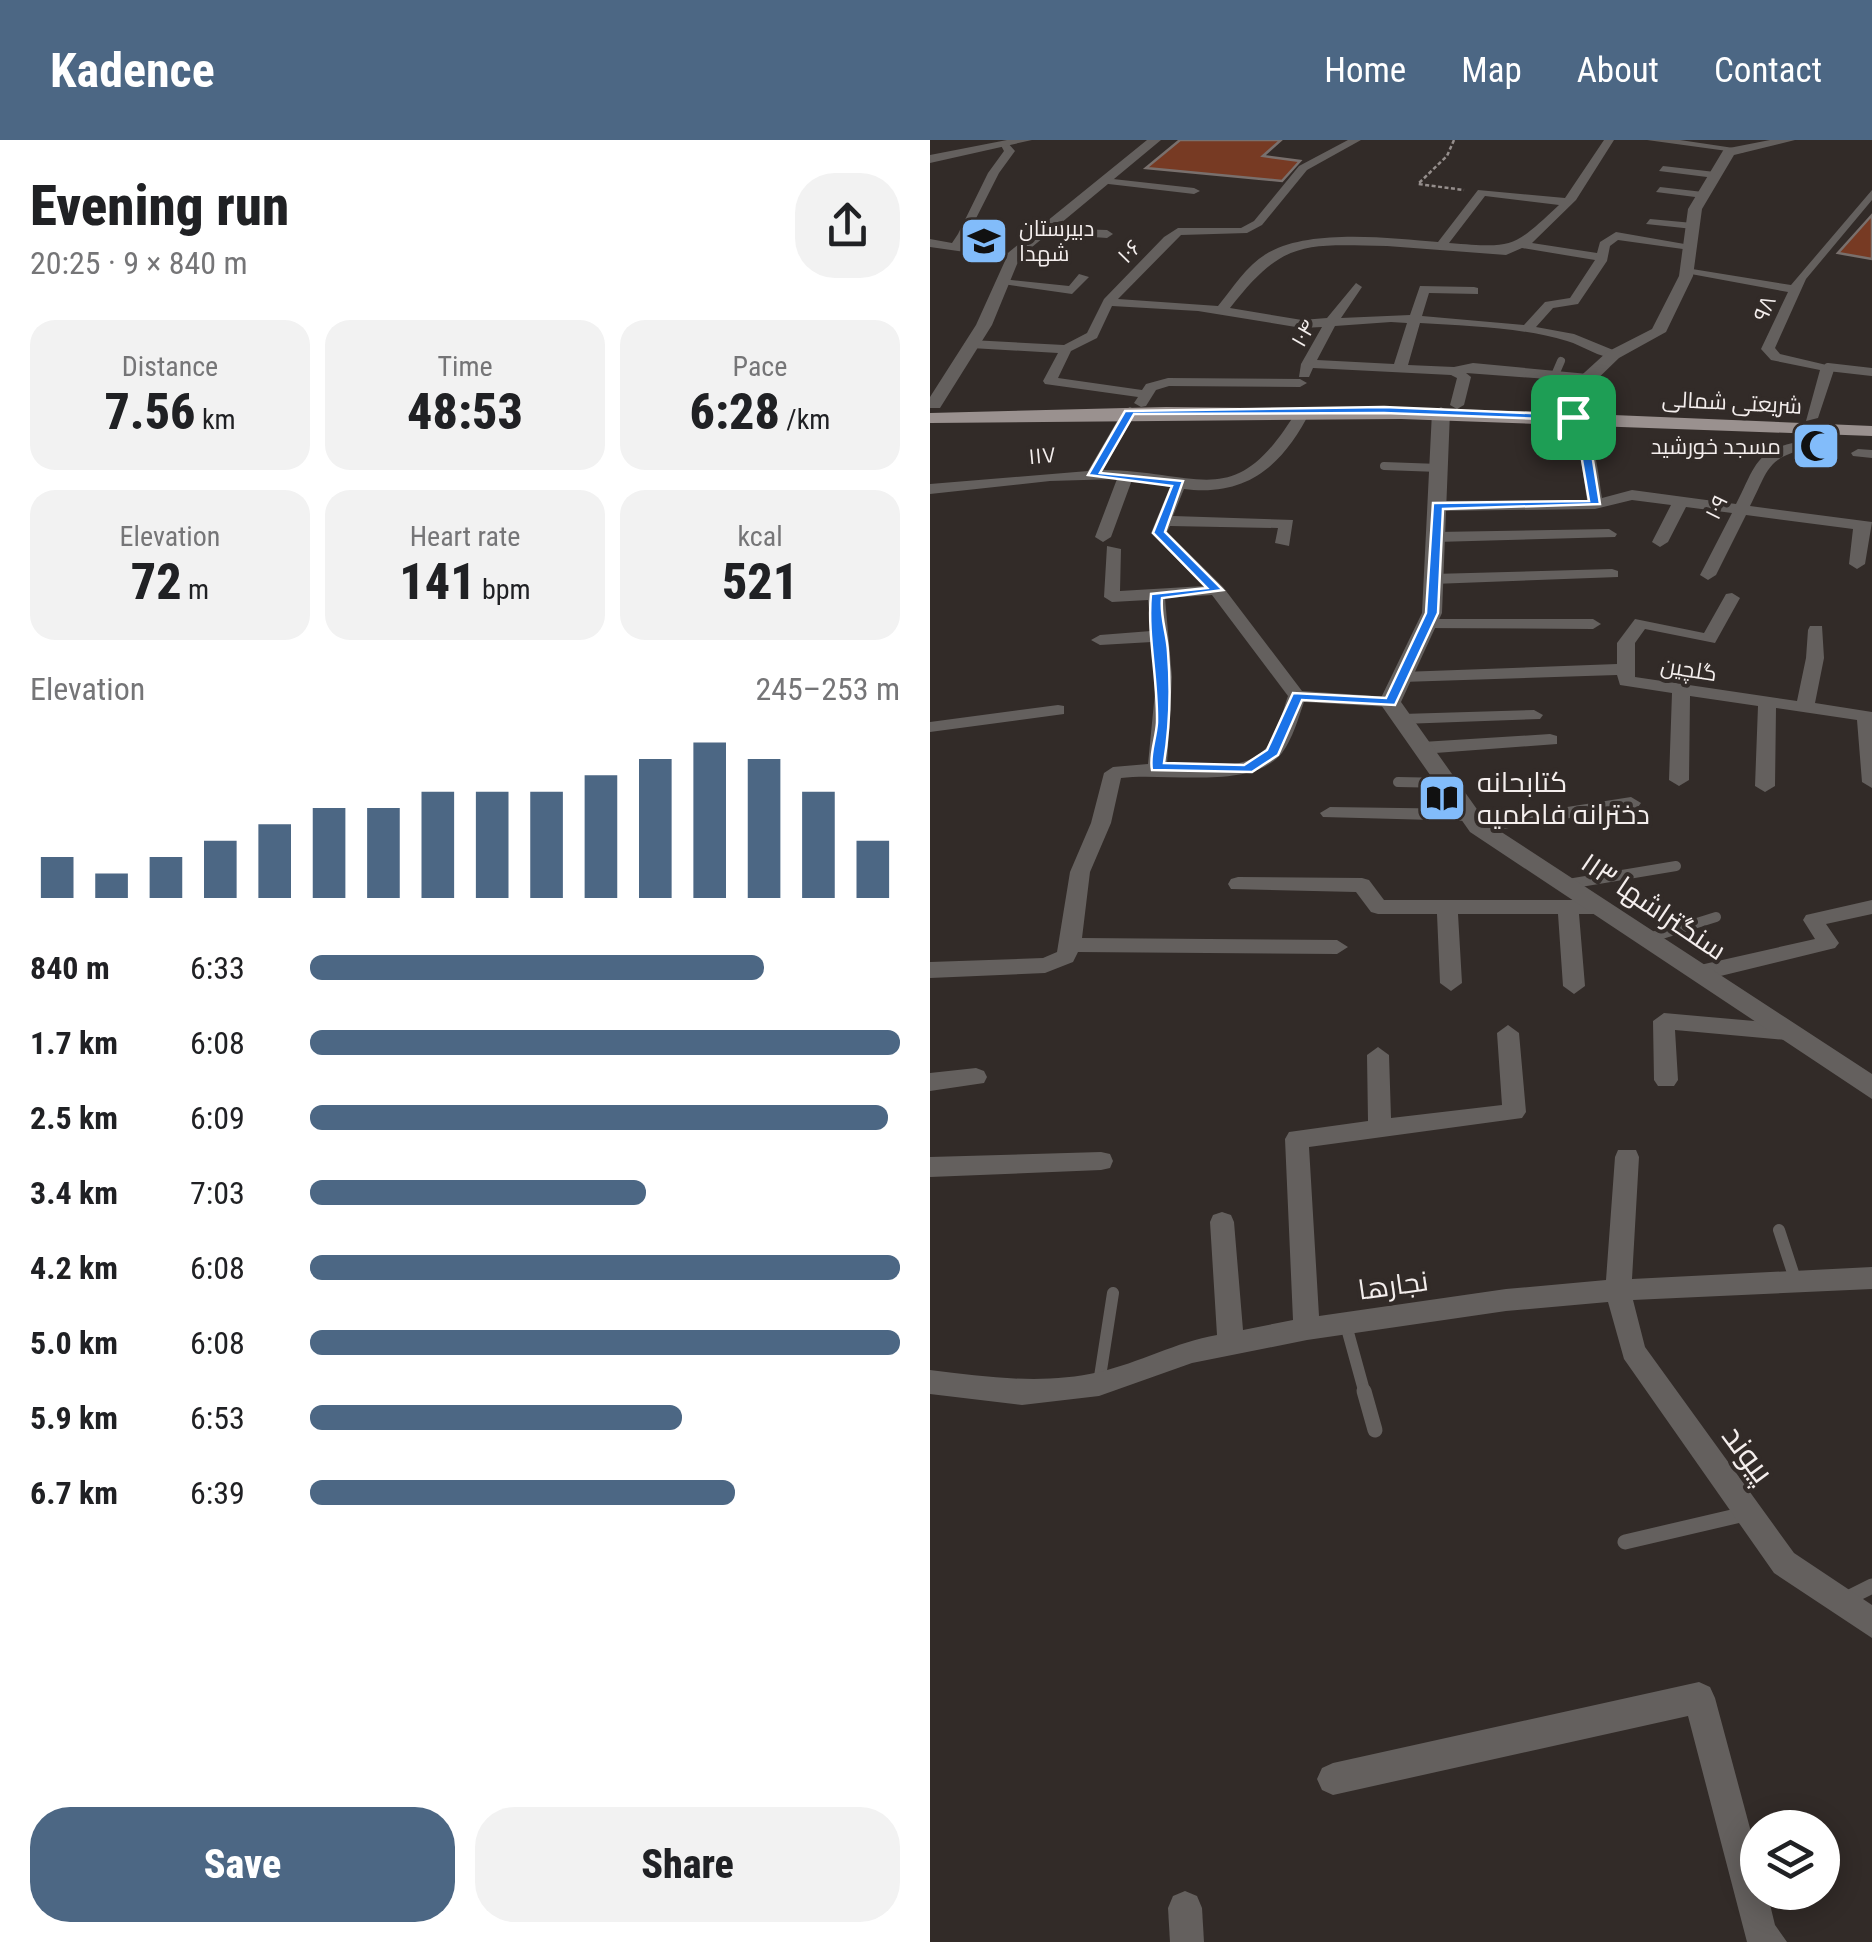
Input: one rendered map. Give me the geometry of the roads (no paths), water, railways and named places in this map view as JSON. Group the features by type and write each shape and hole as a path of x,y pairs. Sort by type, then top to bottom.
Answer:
{"main road":[{"name":"شریعتی شمالی","path":"931,409 1138,403 1449,409 1809,423 1872,421"},
{"name":"شریعتی شمالی","path":"1809,423 1872,432"}],"street":[{"path":"930,159 1026,140"},
{"path":"931,409 972,344 1014,255 1155,140"},
{"name":"۱۰۶","path":"1138,403 1050,381 1066,349 1092,336 1108,302 1178,232 1243,230 1258,223 1270,203 1303,168 1356,140"},
{"path":"1221,311 1262,262 1278,252 1347,242 1506,251 1520,244 1566,202 1609,140"},
{"path":"1652,140 1742,150"},
{"path":"1595,504 1587,454 1572,413 1588,378 1614,355 1658,332 1686,272 1693,226 1703,196 1728,152 1789,140"},
{"path":"956,246 967,231 992,168 1010,151 1003,144"},
{"path":"1663,169 1715,175"},
{"path":"1104,181 1194,190"},
{"path":"1660,190 1703,196"},
{"path":"1441,246 1482,192 1566,202"},
{"name":"۹۸","path":"1828,367 1776,357 1768,349 1794,289 1831,238 1872,193"},
{"path":"1650,222 1693,226"},
{"path":"1043,231 1107,234"},
{"path":"1527,330 1549,305 1574,301 1601,258 1604,245 1616,236 1690,246"},
{"path":"930,243 1014,255"},
{"path":"1520,244 1601,258"},
{"path":"1686,272 1794,289"},
{"path":"1002,283 1072,290 1084,278"},
{"name":"۱۰۴","path":"1297,407 1300,382 1308,364 1356,287"},
{"path":"1400,368 1424,290 1474,291"},
{"path":"1108,302 1221,311 1302,324 1412,319 1527,330 1569,337 1614,355"},
{"path":"972,344 1066,349"},
{"path":"1308,364 1454,371 1473,367 1558,368 1588,378"},
{"path":"1809,423 1828,367"},
{"path":"1396,710 1402,677 1432,613 1439,468 1449,409 1464,377 1454,371"},
{"path":"1093,475 1138,403 1168,382 1300,382"},
{"name":"۱۱۷","path":"930,489 1093,475 1223,486 1255,471 1294,431 1297,407"},
{"name":"۱۰۹","path":"1708,575 1764,462 1776,451 1804,445 1809,423"},
{"path":"1126,475 1110,508 1112,597 1217,590"},
{"path":"1179,483 1159,533 1217,590 1266,648 1297,696 1396,710 1534,715"},
{"path":"1437,506 1595,504 1632,496 1867,526 1857,564"},
{"path":"1660,542 1679,505"},
{"path":"1164,520 1287,523 1283,543"},
{"path":"1436,537 1608,534"},
{"path":"1433,580 1612,574"},
{"path":"1156,594 1154,622 1163,726 1157,767"},
{"name":"گلچین","path":"1732,598 1708,639 1640,623 1626,643 1626,681 1869,717"},
{"path":"1426,624 1593,624"},
{"path":"1805,707 1816,630"},
{"path":"1100,640 1158,636"},
{"path":"1402,677 1626,668"},
{"path":"1679,780 1681,691"},
{"path":"930,970 1045,965 1065,957 1071,944 1080,872 1102,823 1114,773 1157,767 1247,770 1273,752 1297,696"},
{"path":"1765,786 1768,702"},
{"path":"930,727 1058,710"},
{"name":"سنگتراشها ۱۱۳","path":"1396,710 1474,821 1568,896 1603,908 1872,1088"},
{"path":"1869,717 1872,782"},
{"path":"1422,748 1550,740"},
{"path":"1330,814 1474,821 1632,803"},
{"path":"1238,884 1362,884 1378,907 1448,907 1568,896 1574,986"},
{"path":"1448,907 1451,983"},
{"path":"1700,973 1828,943 1813,920 1872,907"},
{"path":"1071,944 1337,947"},
{"path":"1666,1080 1664,1021 1787,1032"},
{"path":"1308,1329 1297,1139 1514,1112 1508,1032"},
{"path":"1378,1055 1380,1129"},
{"path":"930,1082 976,1078"},
{"name":"پیوند","path":"1627,1156 1618,1290 1633,1351 1784,1563 1872,1623"},
{"path":"930,1167 1101,1162"},
{"path":"1222,1222 1231,1344"},
{"name":"نجارها","path":"930,1382 1022,1393 1099,1384 1192,1351 1308,1329 1506,1300 1618,1290 1872,1278"},
{"path":"1333,1779 1699,1698 1761,1935 1770,1942"}],"lane":[{"path":"1828,367 1872,372"},
{"path":"1384,466 1439,468"},
{"path":"1398,782 1447,783"},
{"path":"1568,896 1676,866"},
{"path":"1649,938 1716,916"},
{"path":"1779,1230 1796,1282"},
{"path":"1099,1384 1113,1293"},
{"path":"1346,1325 1375,1430"},
{"path":"1626,1542 1748,1513"},
{"path":"1841,1602 1872,1586"}],"place":[{"name":"دبیرستان شهدا","path":"984,241"},
{"name":"مسجد خورشید","path":"1816,446"},
{"name":"کتابحانه دخترانه فاطمیه","path":"1442,798"}]}
